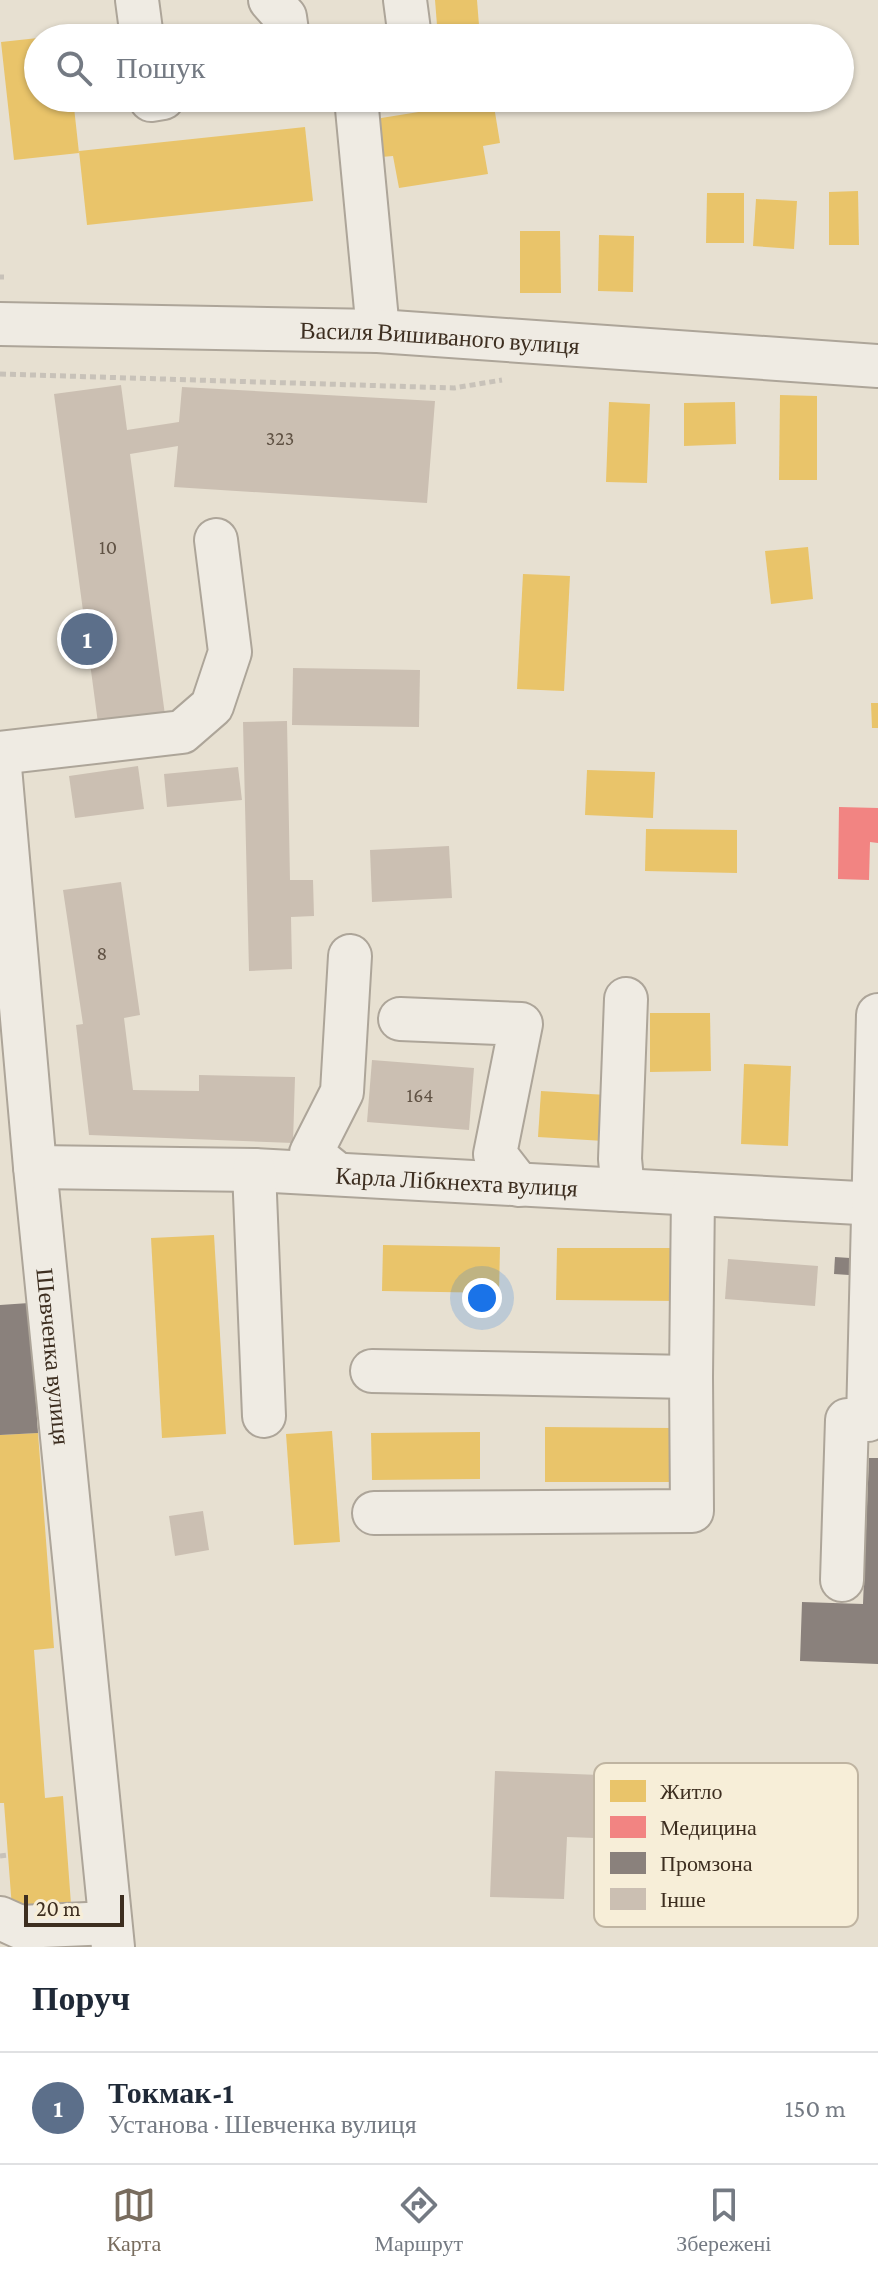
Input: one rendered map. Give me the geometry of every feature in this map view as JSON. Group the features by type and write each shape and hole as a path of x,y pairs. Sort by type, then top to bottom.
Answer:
{"street":[{"path":"137,0 140,24"},
{"path":"270,0 285,17 286,24"},
{"path":"405,0 408,24"},
{"path":"357,112 378,331"},
{"name":"Василя Вишиваного вулиця","path":"0,324 378,331 878,366"},
{"path":"0,753 182,732 212,706 230,652 216,540"},
{"name":"Шевченка вулиця","path":"0,767 15,1098 35,1167 112,1935"},
{"path":"337,1174 311,1153 342,1092 350,956"},
{"path":"623,1190 620,1159 626,999"},
{"path":"842,1580 847,1420 868,1420 878,1015"},
{"path":"400,1019 521,1024 495,1154 519,1185"},
{"name":"Карла Лібкнехта вулиця","path":"35,1167 254,1170 875,1204"},
{"path":"254,1170 264,1416"},
{"path":"374,1513 692,1511 693,1194"},
{"path":"372,1371 691,1377"},
{"path":"0,1918 20,1927 112,1935"}],"path":[{"path":"0,374 454,388 511,378"},
{"path":"0,1856 8,1855"}],"building: Житло":[{"path":"435,0 477,0 479,24 437,24"},
{"path":"24,40 24,112 75,112 79,153 14,160 1,42"},
{"path":"418,112 495,112 500,143 483,146 488,174 399,188 393,156 381,157 375,119"},
{"path":"305,127 313,201 87,225 79,151"},
{"path":"858,191 859,245 829,245 829,192"},
{"path":"707,193 744,193 744,243 706,243"},
{"path":"756,199 797,201 794,249 753,246"},
{"path":"520,231 560,231 561,293 520,293"},
{"path":"599,235 634,236 633,292 598,291"},
{"path":"780,395 817,396 817,480 779,480"},
{"path":"609,402 650,404 647,483 606,482"},
{"path":"735,402 736,444 684,446 684,403"},
{"path":"808,547 813,599 771,604 765,551"},
{"path":"523,574 570,576 564,691 517,689"},
{"path":"871,703 878,703 878,728 872,728"},
{"path":"587,770 655,772 653,818 585,815"},
{"path":"646,829 737,830 737,873 645,871"},
{"path":"650,1013 710,1013 711,1071 650,1072"},
{"path":"744,1064 791,1066 788,1146 741,1144"},
{"path":"541,1091 607,1095 604,1141 538,1137"},
{"path":"214,1235 226,1434 162,1438 151,1238"},
{"path":"383,1245 500,1247 499,1293 382,1291"},
{"path":"557,1248 681,1248 680,1301 556,1300"},
{"path":"545,1427 671,1428 671,1482 545,1482"},
{"path":"332,1431 340,1542 294,1545 286,1434"},
{"path":"480,1432 480,1479 372,1480 371,1433"},
{"path":"38,1433 54,1648 34,1650 45,1798 63,1796 71,1904 12,1908 4,1803 0,1803 0,1435"}],"building: Медицина":[{"path":"839,807 878,808 878,843 870,842 869,880 838,879"}],"building: Промзона":[{"path":"835,1257 865,1259 864,1276 834,1274"},
{"path":"29,1303 38,1433 0,1435 0,1305"},
{"path":"869,1458 878,1458 878,1664 800,1661 802,1602 863,1604"}],"building: Інше":[{"path":"121,385 127,430 179,422 182,387 435,401 427,503 174,487 178,446 130,454 165,715 98,723 54,394"},
{"path":"293,668 420,670 419,727 292,725"},
{"path":"287,721 290,880 313,880 314,916 291,917 292,969 249,971 243,722"},
{"path":"138,766 144,809 75,818 69,776"},
{"path":"238,767 242,800 167,807 164,774"},
{"path":"449,846 452,898 372,902 370,850"},
{"path":"121,882 140,1015 124,1018 133,1090 199,1091 199,1075 295,1077 293,1143 89,1135 76,1025 83,1024 63,890"},
{"path":"372,1060 474,1068 469,1130 367,1122"},
{"path":"728,1259 818,1266 815,1306 725,1299"},
{"path":"203,1511 209,1550 175,1556 169,1516"},
{"path":"495,1771 594,1775 594,1838 567,1837 564,1899 490,1897"}],"place":[{"name":"Токмак-1","path":"87,639"}]}
